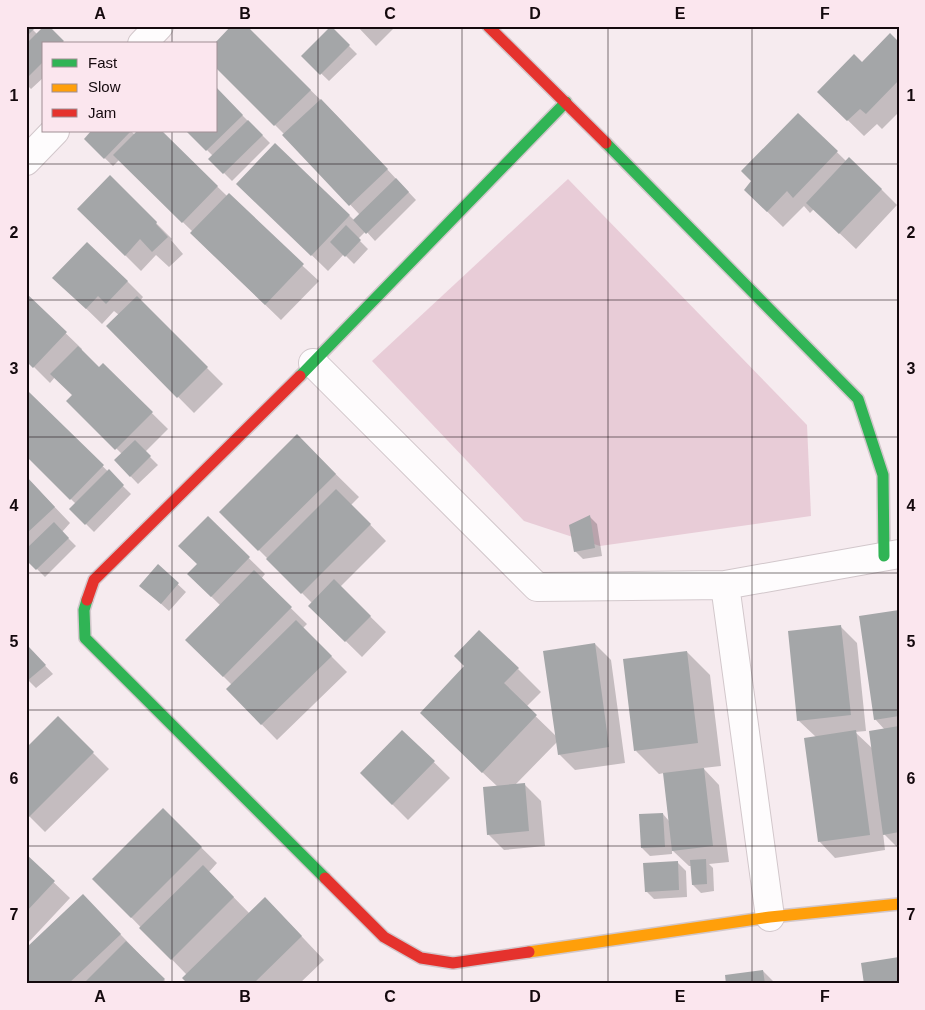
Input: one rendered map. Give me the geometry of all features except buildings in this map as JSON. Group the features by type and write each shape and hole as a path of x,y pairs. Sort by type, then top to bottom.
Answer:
{"street":[{"path":"144,42 159,26"},
{"path":"313,362 537,587 725,585 891,555 882,475 858,399 566,102 488,26"},
{"path":"566,102 313,362 94,580 84,610 85,638 384,937 421,958 453,963 770,917 899,904"},
{"path":"26,161 54,132"},
{"path":"725,585 770,917"}],"shaded area":[{"path":"568,179 807,425 811,516 600,546 524,521 372,361"}],"traffic: fast":[{"path":"300,376 566,102"},
{"path":"606,143 858,399 883,475 884,556"},
{"path":"87,600 84,610 85,638 325,878"}],"traffic: slow":[{"path":"529,952 770,917 899,904"}],"traffic: jam":[{"path":"488,26 606,143"},
{"path":"87,600 94,580 300,376"},
{"path":"325,878 384,937 421,958 453,963 529,952"}]}
